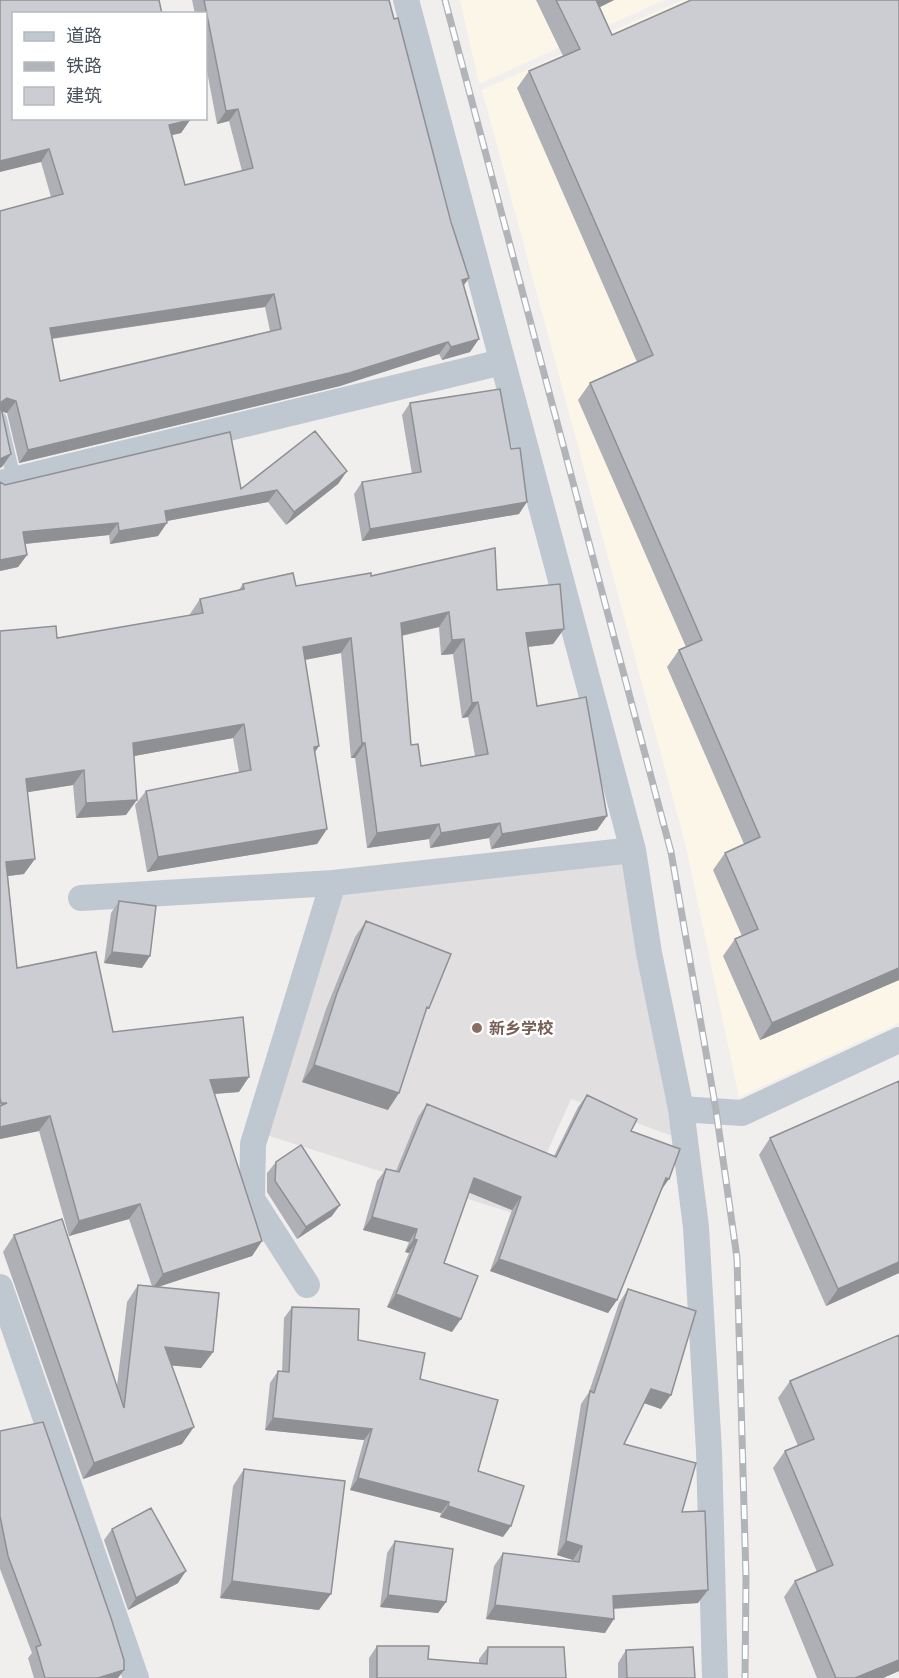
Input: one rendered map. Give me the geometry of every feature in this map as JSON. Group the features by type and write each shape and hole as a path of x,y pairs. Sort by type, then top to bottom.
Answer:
{"street":[{"path":"406,0 633,850 649,953 681,1109 696,1227 709,1451 715,1678"},
{"path":"7,481 502,362"},
{"path":"81,898 333,883 633,850"},
{"path":"307,1285 252,1199 253,1144 333,883"},
{"path":"681,1109 742,1113 899,1040"},
{"path":"0,1287 136,1678"}],"lane":[{"path":"0,419 7,481"}],"shaded area":[{"path":"460,0 664,0 479,84"},
{"path":"682,0 899,0 899,1023 739,1097 686,847 482,90"},
{"name":"新乡学校","path":"628,857 678,1138 571,1099 519,1215 263,1134 338,888"}],"building":[{"path":"0,0 159,0 162,12 12,12 12,120 190,120 169,125 185,185 253,168 238,109 226,111 204,0 389,0 394,19 398,18 451,222 469,278 462,280 479,339 451,347 448,342 349,373 28,450 16,401 7,398 0,403 0,211 63,194 49,149 0,161","holes":["274,294 281,329 60,381 50,328"]},
{"path":"556,0 596,0 612,35 691,0 899,0 899,968 772,1023 735,939 758,929 725,853 760,837 679,650 702,640 590,383 653,355 529,71 580,49"},
{"path":"500,389 511,449 520,448 527,502 370,529 362,482 421,472 410,403"},
{"path":"0,403 11,454 0,459"},
{"path":"315,431 347,471 294,512 277,490 165,511 167,523 119,531 118,523 23,532 27,555 0,560 0,482 5,485 230,432 241,489"},
{"path":"495,548 497,590 560,584 564,629 526,633 537,706 586,697 607,816 502,834 500,823 441,833 439,824 377,833 365,743 362,743 351,638 303,647 319,746 314,747 327,829 158,857 146,791 251,770 244,724 133,743 137,800 86,803 84,770 26,779 35,859 6,862 17,968 96,952 113,1032 243,1017 249,1077 210,1080 262,1241 163,1274 140,1204 79,1221 50,1116 0,1127 0,1106 7,1103 1,1103 0,1097 0,631 56,626 57,638 203,613 200,599 244,589 243,584 293,573 296,586 371,573 371,576","holes":["449,612 452,640 464,639 472,703 478,702 488,754 421,766 418,744 411,745 401,623"]},
{"path":"119,901 156,906 150,956 112,952"},
{"path":"366,921 451,954 429,1008 427,1007 399,1093 314,1065 337,993"},
{"path":"899,1081 899,1262 838,1289 770,1138"},
{"path":"587,1095 637,1119 631,1131 680,1149 617,1300 499,1259 521,1197 474,1178 444,1263 478,1276 461,1319 396,1294 417,1240 414,1239 417,1229 372,1217 386,1169 399,1172 427,1104 556,1157"},
{"path":"301,1145 340,1205 306,1227 275,1181 276,1162"},
{"path":"62,1219 124,1408 138,1285 219,1293 213,1352 165,1347 194,1427 94,1463 14,1235"},
{"path":"628,1289 696,1311 671,1395 651,1389 624,1444 696,1463 682,1512 705,1511 708,1590 613,1596 614,1619 495,1605 503,1553 579,1562 582,1546 566,1541 590,1391 594,1393"},
{"path":"292,1307 359,1309 358,1340 425,1353 420,1379 498,1400 478,1471 524,1486 511,1526 448,1506 449,1502 358,1478 372,1429 273,1418 278,1371 289,1372"},
{"path":"899,1335 899,1660 855,1678 836,1678 795,1581 833,1565 785,1451 814,1439 790,1381"},
{"path":"43,1422 124,1660 124,1670 98,1678 45,1678 36,1647 41,1645 8,1556 0,1516 0,1431"},
{"path":"244,1469 345,1481 331,1594 232,1581"},
{"path":"151,1508 186,1571 136,1598 112,1529"},
{"path":"395,1541 453,1549 446,1602 388,1595"},
{"path":"377,1646 429,1646 428,1659 487,1664 488,1647 564,1647 566,1678 377,1678"},
{"path":"693,1647 695,1678 627,1678 626,1650"}],"railway":[{"path":"445,0 671,852 716,1110 737,1258 746,1578 745,1678"}],"place":[{"name":"新乡学校","path":"477,1028"}]}
